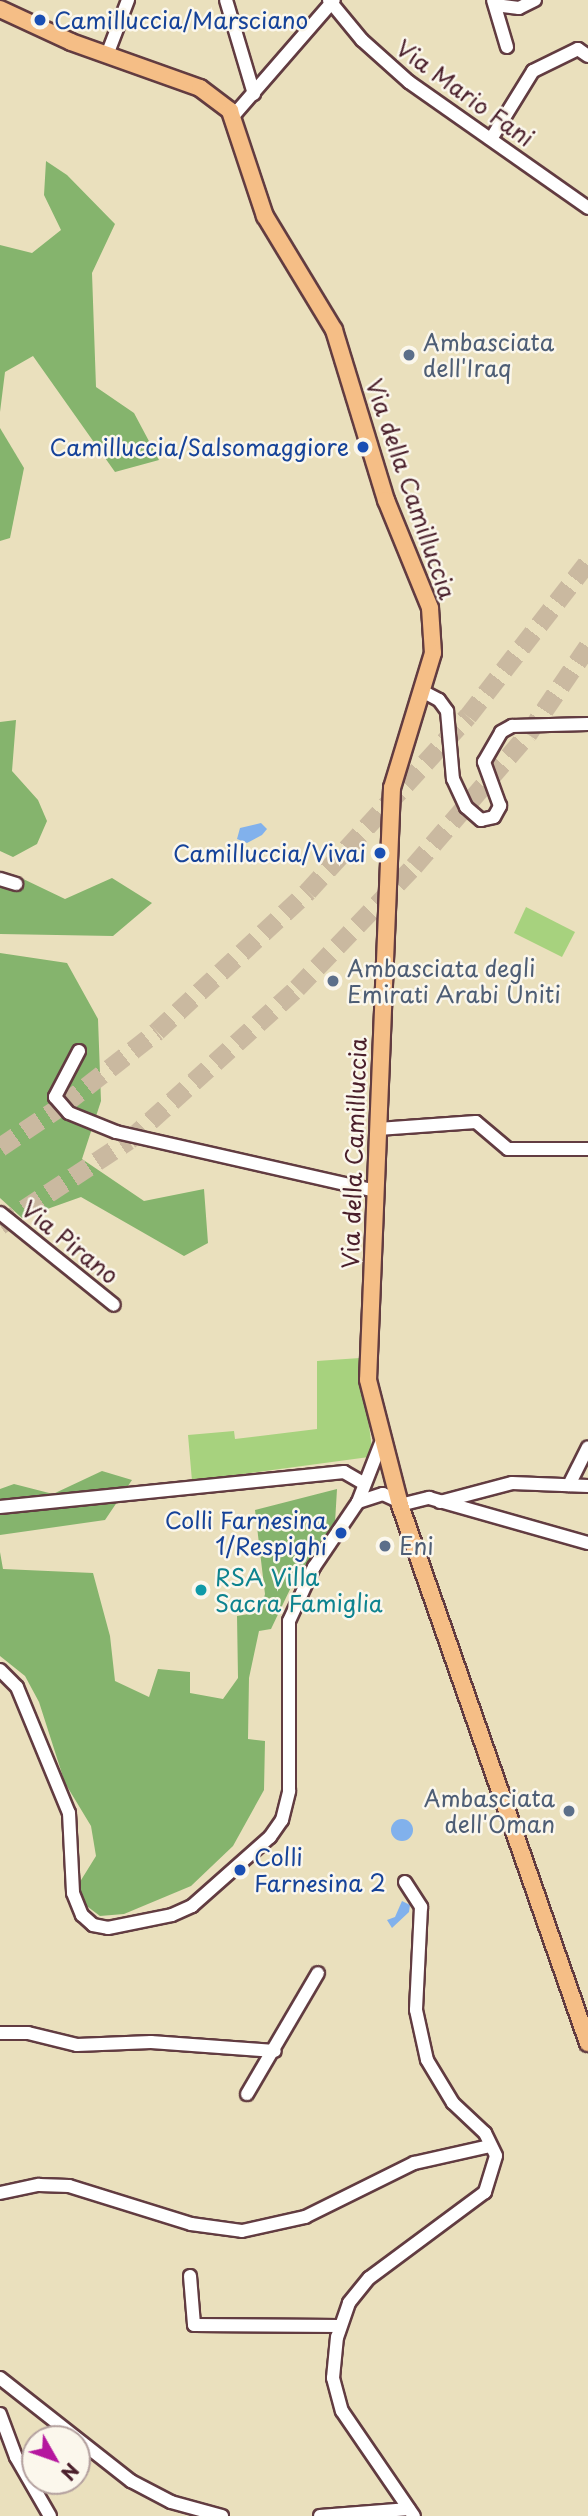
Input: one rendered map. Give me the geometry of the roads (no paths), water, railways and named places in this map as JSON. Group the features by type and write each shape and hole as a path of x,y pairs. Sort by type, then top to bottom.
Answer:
{"main road":[{"path":"0,9 107,55 200,88 234,116"},
{"name":"Via della Camilluccia","path":"234,116 265,216 334,330 386,500 426,596 434,643 422,691 393,779 367,1363 381,1443 399,1502 588,2043"}],"street":[{"path":"107,55 128,0"},
{"path":"226,0 254,94"},
{"path":"507,47 494,3 519,8 535,0"},
{"path":"234,116 332,1"},
{"name":"Via Mario Fani","path":"332,1 380,57 588,208"},
{"path":"491,139 533,71 578,49 588,56"},
{"path":"422,691 439,700 447,711 453,779 466,807 481,820 494,817 500,809 498,794 484,762 501,732 512,726 588,724"},
{"path":"0,878 16,884"},
{"path":"79,1051 55,1097 69,1113 116,1132 376,1191"},
{"path":"378,1129 476,1122 508,1149 588,1149"},
{"name":"Via Pirano","path":"0,1213 114,1305"},
{"path":"0,1670 18,1687 69,1813 73,1893 78,1910 93,1925 108,1928 182,1911 227,1877 282,1820 289,1791 289,1620 314,1567 358,1502 363,1483 381,1443"},
{"path":"569,1485 588,1447"},
{"path":"0,1507 344,1472 363,1483"},
{"path":"440,1502 506,1484 588,1486"},
{"path":"358,1502 383,1494 399,1502 420,1497 588,1543"},
{"path":"405,1882 421,1907 416,2010 427,2060 453,2103 485,2133 496,2162 485,2192 369,2278 349,2303 339,2326 333,2369 338,2403 353,2432 412,2512"},
{"path":"247,2094 275,2051 318,1973"},
{"path":"0,2033 28,2033 77,2045 151,2042 275,2051"},
{"path":"0,2193 39,2185 69,2186 191,2224 242,2231 305,2217 414,2163 490,2146"},
{"path":"190,2276 194,2325 339,2326"},
{"path":"0,2378 131,2481 163,2499 222,2516"},
{"path":"0,2414 4,2436 50,2516"},
{"path":"320,2516 412,2512"}],"water":[{"path":"261,823 267,829 262,835 247,843 237,839 240,828"},
{"path":"402,1819 410,1822 413,1830 410,1838 402,1841 394,1838 391,1830 394,1822"},
{"path":"402,1901 410,1905 409,1912 392,1928 387,1920 395,1917"}],"tunnel":[{"path":"0,1147 64,1104 157,1031 308,891 468,716 588,562"},
{"path":"0,1225 129,1140 297,988 414,866 528,734 588,646"}],"place":[{"name":"Camilluccia/Marsciano","path":"40,20"},
{"name":"Ambasciata dell'Iraq","path":"409,355"},
{"name":"Camilluccia/Salsomaggiore","path":"363,447"},
{"name":"Camilluccia/Vivai","path":"380,853"},
{"name":"Ambasciata degli Emirati Arabi Uniti","path":"333,981"},
{"name":"Colli Farnesina 1/Respighi","path":"341,1533"},
{"name":"Eni","path":"385,1546"},
{"name":"RSA Villa Sacra Famiglia","path":"201,1590"},
{"name":"Ambasciata dell'Oman","path":"569,1811"},
{"name":"Colli Farnesina 2","path":"240,1870"}]}
